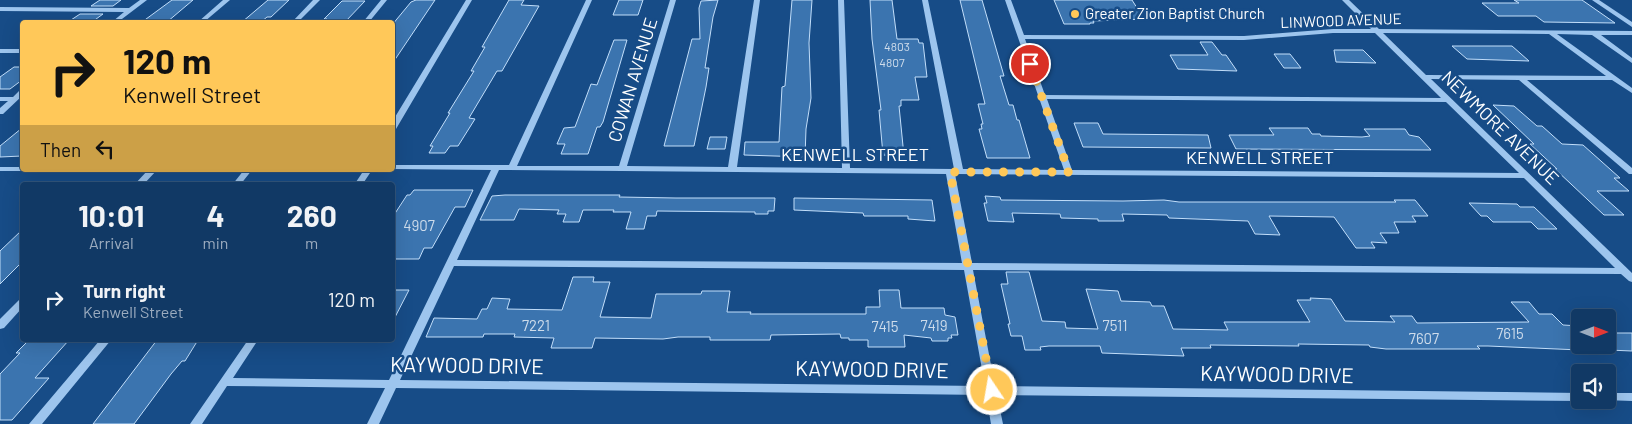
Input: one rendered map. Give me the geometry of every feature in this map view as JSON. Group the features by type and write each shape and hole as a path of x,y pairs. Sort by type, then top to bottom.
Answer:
{"street":[{"path":"118,20 144,0"},
{"path":"203,20 227,0"},
{"path":"297,20 317,0"},
{"path":"368,20 384,0"},
{"path":"395,123 469,0"},
{"path":"512,168 589,0"},
{"name":"COWAN AVENUE","path":"622,169 673,0"},
{"path":"732,170 757,0"},
{"path":"841,0 846,172"},
{"path":"926,0 955,172 968,266 998,424"},
{"path":"1008,0 1069,172"},
{"name":"NEWMORE AVENUE","path":"1345,0 1632,279"},
{"path":"1595,0 1632,25"},
{"path":"0,10 132,10"},
{"name":"LINWOOD AVENUE","path":"1020,37 1244,38 1314,32 1377,31 1632,33"},
{"path":"1551,33 1632,91"},
{"path":"1593,33 1632,61"},
{"path":"0,51 20,51"},
{"path":"1424,77 1614,78"},
{"path":"1521,78 1632,172"},
{"path":"0,112 20,94"},
{"path":"1042,97 1448,100"},
{"path":"0,99 14,99"},
{"name":"KENWELL STREET","path":"395,167 1526,176"},
{"path":"373,424 496,168"},
{"path":"0,170 20,169"},
{"path":"141,182 151,172"},
{"path":"238,182 246,172"},
{"path":"450,263 1624,271"},
{"path":"0,324 20,304"},
{"path":"35,424 104,342"},
{"path":"196,424 252,342"},
{"name":"KAYWOOD DRIVE","path":"224,382 1571,397"},
{"path":"1616,397 1632,397"}],"building":[{"path":"100,0 121,0 113,6 91,6"},
{"path":"172,0 193,0 169,20 145,20"},
{"path":"268,0 289,0 271,17 263,20 244,20"},
{"path":"416,0 435,0 395,60 395,21 411,2"},
{"path":"509,0 524,0 521,5 539,6 502,71 497,71 469,118 475,119 458,146 450,146 445,153 429,153 433,146 430,146 474,71 471,71 485,47 482,47"},
{"path":"619,0 643,0 638,15 613,15"},
{"path":"718,0 713,17 705,68 709,68 706,87 694,146 664,146 692,39 700,39 699,8 701,1"},
{"path":"792,0 812,0 809,43 811,98 806,129 805,157 744,155 745,142 779,142 782,87 785,86"},
{"path":"870,0 892,0 897,39 918,39 919,43 923,43 927,77 915,77 919,100 901,100 901,106 899,106 904,156 883,155 879,110 881,110 872,39"},
{"path":"960,0 982,0 1004,76 1000,76 1009,105 1013,105 1017,120 1019,120 1030,158 987,158 979,129 982,129 981,124 983,124 978,104 985,104"},
{"path":"1054,0 1132,0 1144,19 1093,21 1094,23 1090,24 1064,24"},
{"path":"1514,0 1582,0 1615,23 1544,22 1536,16 1498,16 1482,3 1519,3"},
{"path":"342,1 365,1 347,20 324,19"},
{"path":"80,14 103,14 95,20 71,20"},
{"path":"614,40 627,40 603,122 600,127 597,127 588,154 561,154 565,144 557,144 564,128 575,127 591,84 597,85"},
{"path":"1200,42 1212,42 1222,55 1226,55 1237,71 1178,69 1170,55 1208,55"},
{"path":"1452,46 1512,46 1529,61 1467,59"},
{"path":"1334,50 1363,50 1376,63 1336,62"},
{"path":"1274,54 1290,54 1301,68 1284,68"},
{"path":"14,67 20,67 20,82 10,89 0,89 0,77"},
{"path":"1493,105 1514,106 1537,126 1542,126 1562,144 1583,145 1620,178 1614,178 1629,191 1597,191 1624,215 1604,215 1555,169 1557,169 1530,144 1534,144"},
{"path":"1074,123 1098,123 1103,134 1208,135 1211,148 1083,147"},
{"path":"1269,128 1308,128 1312,134 1320,134 1321,136 1362,137 1370,136 1364,129 1405,129 1409,135 1419,137 1431,150 1236,149 1229,135 1274,135"},
{"path":"20,130 20,156 0,157 0,146"},
{"path":"710,137 727,137 725,149 707,149"},
{"path":"414,190 473,190 465,207 455,207 432,248 424,248 419,259 395,259 395,213 407,195 410,195"},
{"path":"492,196 775,198 774,211 768,211 768,214 755,214 755,212 657,211 656,216 647,216 644,229 626,229 631,212 613,212 614,210 583,210 579,222 563,222 566,214 557,214 559,210 519,209 514,220 480,220"},
{"path":"985,196 1000,197 1001,200 1164,200 1179,202 1396,202 1394,200 1415,200 1428,216 1412,216 1416,222 1394,222 1399,233 1380,233 1387,243 1371,242 1375,248 1356,248 1334,217 1269,216 1280,235 1255,234 1248,221 1169,218 1167,215 1122,214 1124,221 1098,221 1098,219 1061,218 1060,214 1012,213 1014,222 988,221 984,203 987,203"},
{"path":"794,198 932,200 935,221 908,219 908,216 864,216 863,213 794,210"},
{"path":"1469,203 1517,204 1520,207 1534,207 1557,229 1538,229 1531,222 1493,222 1487,216 1481,216"},
{"path":"20,232 20,264 0,284 0,251"},
{"path":"1006,272 1029,272 1042,321 1065,322 1066,328 1098,329 1086,289 1118,291 1121,301 1150,302 1152,306 1164,306 1173,329 1228,330 1224,322 1310,322 1297,300 1311,300 1310,298 1331,299 1345,321 1395,322 1390,316 1412,316 1417,323 1529,322 1511,302 1529,302 1539,314 1552,314 1563,325 1571,325 1571,350 1488,346 1477,346 1480,349 1386,349 1370,347 1369,345 1210,345 1211,348 1181,348 1184,356 1102,353 1100,346 1049,346 1040,347 1041,350 1025,350 1022,336 1011,336 1001,284 1008,284"},
{"path":"573,277 594,277 593,282 610,282 600,317 651,318 656,294 701,294 702,291 730,291 727,312 751,312 750,314 866,314 866,307 880,307 879,290 899,290 901,308 944,308 945,315 955,317 958,335 951,335 952,338 948,338 948,341 932,341 931,338 904,335 905,347 868,347 868,340 849,340 849,338 841,338 840,334 771,335 770,340 710,340 710,337 663,339 595,338 592,348 551,348 554,338 514,337 515,334 484,334 483,337 426,337 434,318 477,319 482,309 487,309 492,298 510,299 507,309 562,310"},
{"path":"395,290 409,290 395,317"},
{"path":"1616,333 1632,333 1632,351 1616,350"},
{"path":"27,342 67,342 35,378 49,378 12,420 0,420 0,374 20,353 16,353"},
{"path":"155,342 197,342 185,361 182,361 171,374 134,424 93,424"}],"place":[{"name":"Greater Zion Baptist Church","path":"1075,14"}],"route":[{"path":"992,390 950,172 1069,172 1030,64"}]}
